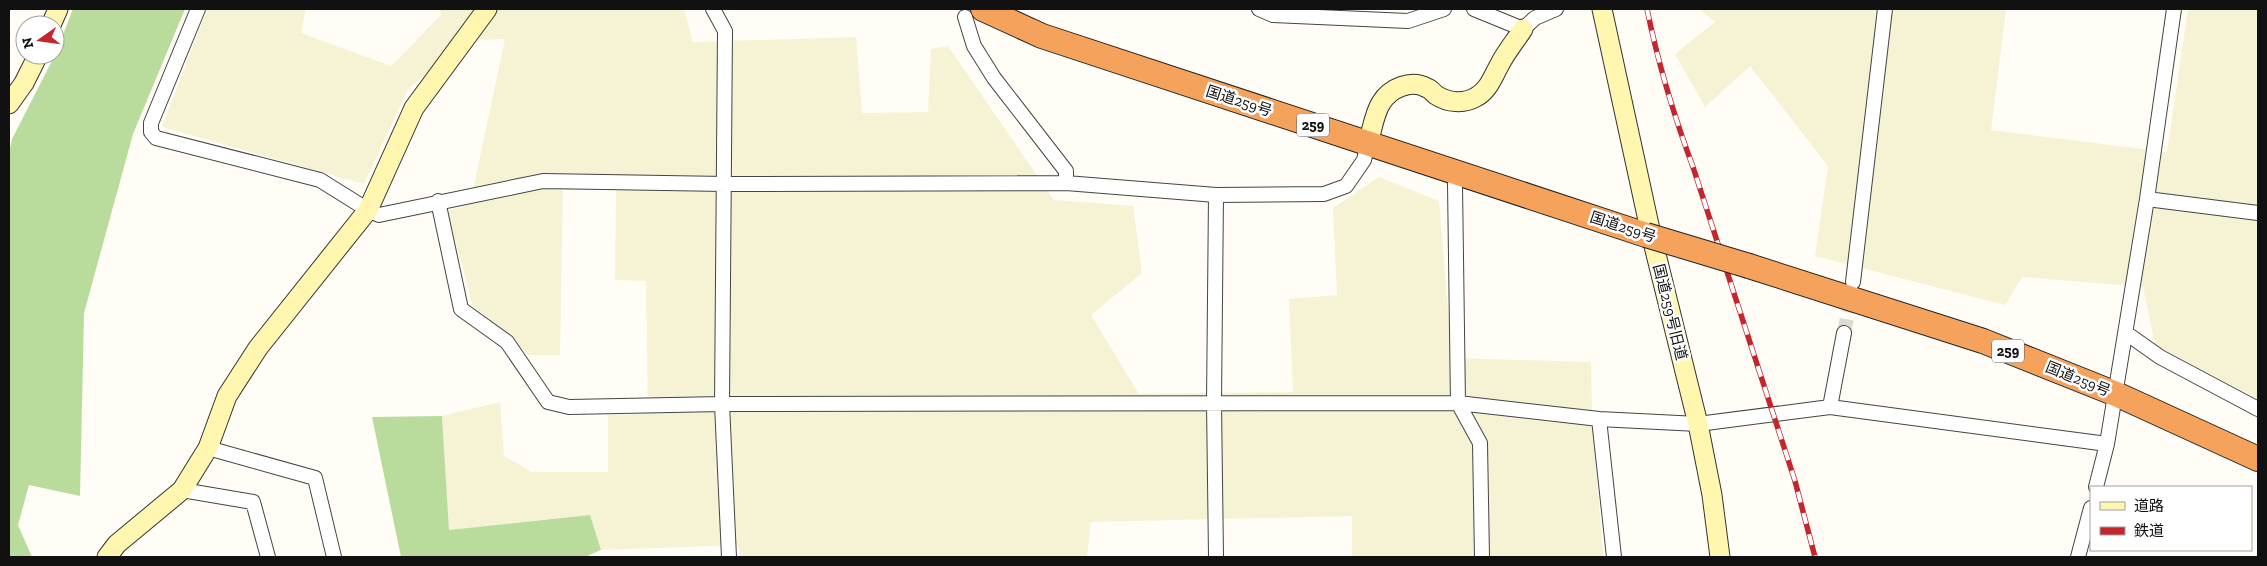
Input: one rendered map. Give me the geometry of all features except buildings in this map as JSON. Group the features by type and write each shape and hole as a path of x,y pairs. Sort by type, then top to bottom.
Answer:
{"highway":[{"name":"国道259号","path":"974,13 1458,171 1646,235 1983,341 2116,394 2258,459"}],"street":[{"path":"198,9 152,123 151,132 156,138 320,180 368,210 379,214 543,182 725,184 1066,183 1216,195 1324,194 1346,186 1364,160 1380,104 1389,93 1401,86 1414,85 1427,88 1437,96 1451,102 1461,102 1475,98 1484,92 1491,83 1500,63 1523,29 1535,18 1556,9"},
{"path":"107,557 117,544 182,490 208,448 227,396 258,348 368,210 414,108 487,9"},
{"path":"713,9 725,31 722,404 729,557"},
{"path":"1259,9 1273,15 1408,21 1444,9"},
{"path":"1474,9 1523,29"},
{"name":"国道259号旧道","path":"1602,9 1651,234 1698,424 1712,495 1720,557"},
{"path":"1854,282 1885,9"},
{"path":"2096,486 2108,444 2147,199 2174,9"},
{"path":"974,13 974,46 994,78 1066,172 1066,183"},
{"path":"9,104 24,83 33,65"},
{"path":"1458,171 1455,184 1458,403 1480,443 1482,557"},
{"path":"1216,195 1214,403 1216,557"},
{"path":"2147,199 2258,213"},
{"path":"438,201 461,309 507,342 548,402 569,407 722,404 1458,403 1599,418 1698,424 1830,406 2108,444"},
{"path":"1830,406 1844,333"},
{"path":"2126,333 2160,357 2258,409"},
{"path":"1599,418 1614,557"},
{"path":"208,448 315,478 334,557"},
{"path":"182,490 253,502 268,557"},
{"path":"2078,557 2090,512"}],"shaded area":[{"path":"207,9 306,9 301,33 391,66 441,15 440,9 684,9 693,42 856,37 862,113 928,112 931,49 948,46 1054,200 1133,206 1142,273 1091,315 1139,394 1293,392 1289,299 1337,295 1333,208 1379,177 1439,201 1452,358 1591,362 1592,409 1603,557 1352,557 1352,516 1091,522 1087,557 740,557 738,545 601,550 590,515 449,530 442,416 500,402 504,456 532,472 608,472 608,415 648,414 646,281 615,280 616,189 563,190 560,355 528,355 507,333 473,306 447,211 470,204 505,39 470,40 408,89 364,184 162,127"},
{"path":"1699,9 2006,9 1991,130 2167,152 2188,9 2258,9 2258,399 2155,345 2143,287 2022,277 2005,305 1815,256 1828,166 1750,66 1705,107 1675,54 1715,22"}],"green space":[{"path":"73,9 185,9 133,134 84,313 80,496 29,485 18,525 32,557 9,557 9,153 12,139 50,65 65,65 65,29"},
{"path":"442,416 449,530 590,515 601,550 585,557 401,557 372,417"}],"tunnel":[{"path":"1844,333 1852,292"}],"railway":[{"path":"1647,9 1661,69 1673,109 1795,481 1815,557"}]}
